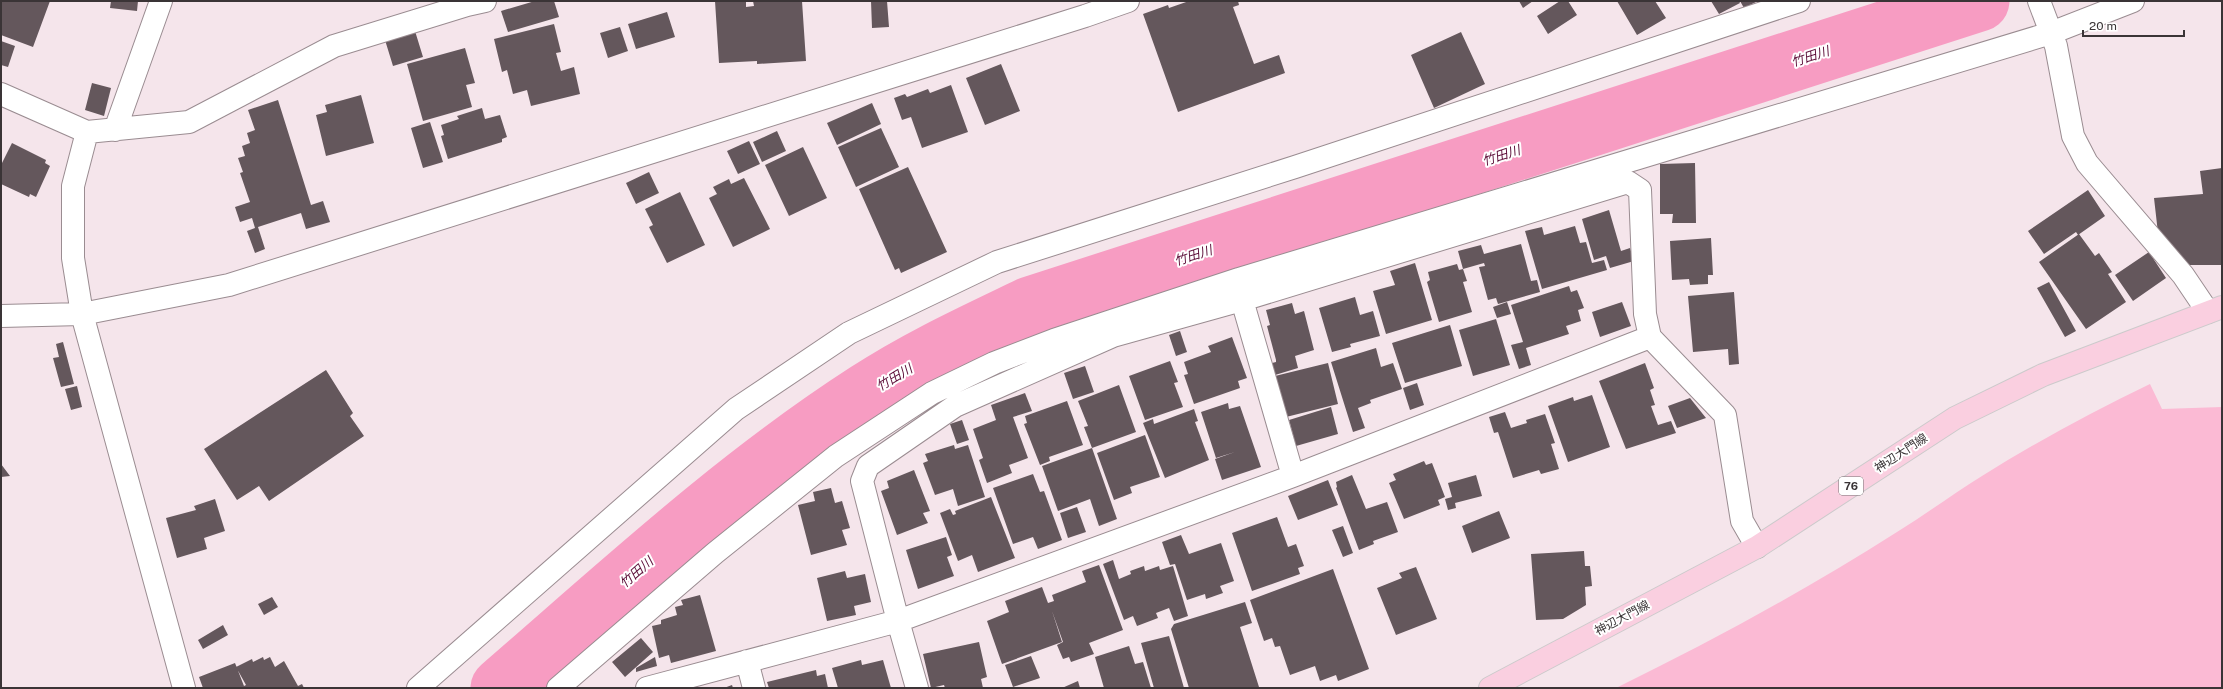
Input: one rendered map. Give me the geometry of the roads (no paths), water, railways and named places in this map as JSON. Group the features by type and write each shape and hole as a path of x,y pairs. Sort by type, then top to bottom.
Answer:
{"main road":[{"name":"神辺大門線","path":"1490,688 1756,548 1955,418 2043,375 2215,309"}],"street":[{"path":"115,130 161,1"},
{"path":"1,94 87,132 189,122 334,46 467,5 485,1"},
{"path":"1,316 82,314 229,285 1085,16 1128,1"},
{"path":"2039,1 2056,46 2073,136 2087,163 2183,275 2215,309"},
{"path":"558,688 715,553 836,456 932,393 994,363 1054,340 1239,279 2133,1"},
{"path":"418,688 736,409 849,333 997,262 1295,167 1794,2"},
{"path":"87,132 74,186 73,258 82,314 184,688"},
{"path":"917,688 862,481 868,466 955,406 1113,336 1242,300 1628,182 1640,190 1645,314 1650,337 1725,415 1742,521 1756,548"},
{"path":"1242,300 1293,476"},
{"path":"647,688 898,621 1293,476 1650,337"},
{"path":"747,661 754,688"}],"waterway":[{"name":"竹田川","path":"501,688 679,534 724,497 818,426 867,393 907,369 947,347 1030,307 1979,1"}]}
